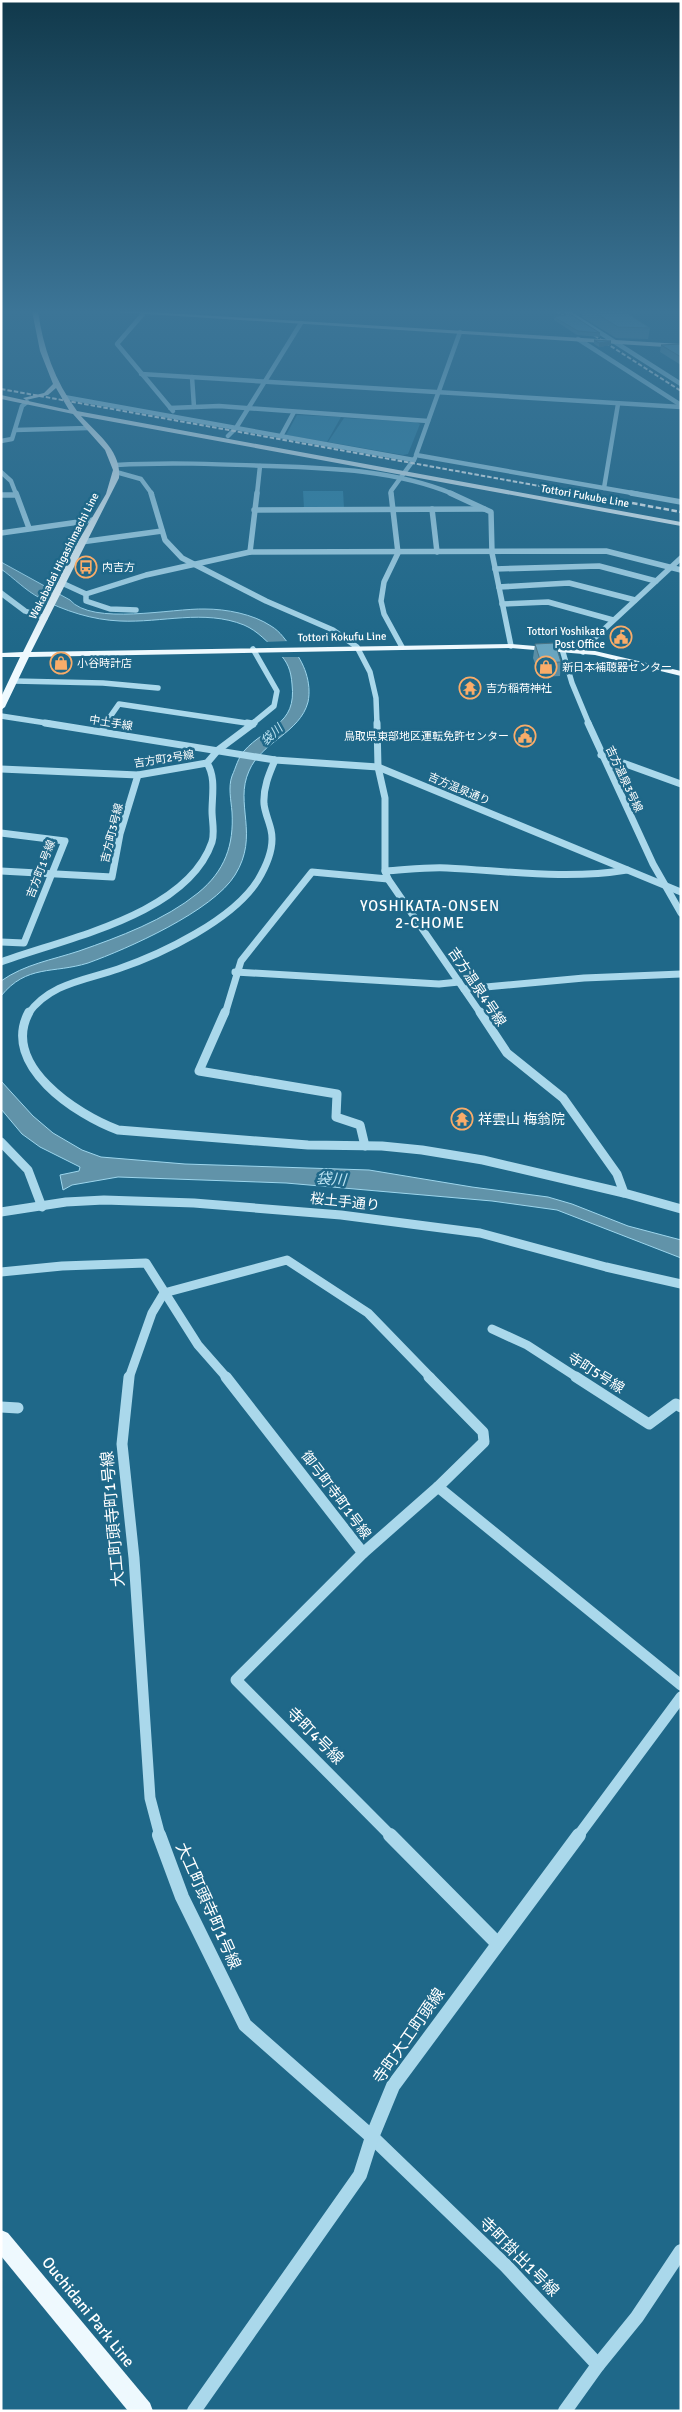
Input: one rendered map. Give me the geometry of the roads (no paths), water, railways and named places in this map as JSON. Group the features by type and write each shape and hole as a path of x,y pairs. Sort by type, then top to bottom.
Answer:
{"main road":[{"path":"84,424 110,452 116,469"},
{"name":"Tottori Fukube Line","path":"134,424 681,524"},
{"name":"Tottori Fukube Line","path":"160,424 228,436 403,474 681,518"},
{"path":"96,436 105,429 118,425 170,431"},
{"name":"Wakabadai Higashimachi Line","path":"1,707 81,542 109,491 116,469"},
{"name":"Tottori Kokufu Line","path":"1,655 357,647 511,646 562,649 620,658 681,674"},
{"name":"Ouchidani Park Line","path":"1,2240 142,2411"}],"street":[{"path":"1,441 12,439 17,424"},
{"path":"212,424 681,502"},
{"path":"228,436 239,424"},
{"path":"282,436 288,424"},
{"path":"402,647 384,614 381,601 384,582 398,553 392,488 415,457 427,424"},
{"path":"604,488 615,424"},
{"path":"15,430 88,428"},
{"path":"116,469 157,462 350,469 403,474 487,509 491,512 492,552 511,646"},
{"path":"250,552 260,466"},
{"path":"116,469 142,478 148,486 155,501 162,531 173,550 193,563 266,601 333,630 357,647"},
{"path":"1,472 6,474 11,481 29,528"},
{"path":"1,495 16,495"},
{"path":"432,509 437,552"},
{"path":"254,510 487,509"},
{"path":"1,533 93,520"},
{"path":"81,542 162,531"},
{"path":"61,586 86,594 146,575 193,563 250,552 606,551 681,570"},
{"path":"583,652 613,620 681,558"},
{"path":"495,569 599,566 656,581"},
{"path":"499,586 569,583 635,600"},
{"path":"1,593 24,611 46,616"},
{"path":"86,594 86,601 110,609 136,610"},
{"path":"502,604 548,602 613,620"},
{"name":"吉方温泉4号線","path":"357,647 371,676 376,698 378,767 385,798 386,871 388,879 425,930 507,1053 563,1098 617,1174 624,1193"},
{"name":"吉方町2号線","path":"1,769 53,773 138,774 207,762 274,706 277,691 255,649"},
{"name":"吉方温泉3号線","path":"562,649 572,683 601,755 652,864 681,913"},
{"path":"14,681 103,683 158,688"},
{"path":"102,731 115,706 124,703 253,724"},
{"name":"中土手線","path":"1,716 221,750"},
{"name":"吉方温泉通り","path":"221,750 272,759 378,767 681,892"},
{"path":"601,755 681,784"},
{"path":"272,759 265,785 264,799 272,839 265,868 249,892 229,910 165,948 121,967 52,991 37,1003 19,1029 18,1048 27,1065 67,1105 90,1120 118,1130 308,1145 422,1150 483,1160 624,1193 681,1209"},
{"path":"1,962 120,921 161,899 192,876 202,864 212,839 211,776 207,762"},
{"name":"吉方町3号線","path":"1,871 112,877 120,834 138,774"},
{"name":"吉方町1号線","path":"1,833 65,841 24,943 23,953"},
{"path":"386,871 444,868 538,875 609,873 627,870"},
{"path":"365,1146 360,1125 336,1117 337,1094 199,1071 219,1029 235,972 240,961 312,872 388,879"},
{"path":"1,942 24,943"},
{"path":"235,972 439,984 459,982"},
{"path":"464,989 584,978 681,974"},
{"path":"1,1142 29,1170 35,1181 42,1207"},
{"name":"桜土手通り","path":"1,1212 82,1201 104,1200 194,1203 341,1214 480,1233 606,1267 681,1284"},
{"path":"164,1293 287,1260 354,1302 368,1313 483,1432 484,1442 438,1487 681,1685"},
{"name":"御弓町寺町1号線","path":"1,1272 146,1263 151,1268 164,1293 198,1345 243,1396 363,1553 438,1487"},
{"name":"大工町頭寺町1号線","path":"164,1293 152,1313 129,1374 122,1444 134,1558 150,1798 162,1845 182,1897 245,2025 372,2137"},
{"name":"寺町5号線","path":"492,1329 527,1345 649,1424 676,1404 681,1406"},
{"path":"1,1407 18,1408"},
{"name":"寺町4号線","path":"363,1553 236,1680 497,1943"},
{"name":"寺町大工町頭線","path":"194,2411 360,2175 372,2137 393,2086 497,1943 681,1697"},
{"name":"寺町掛出1号線","path":"372,2137 446,2211 506,2266 598,2365"},
{"path":"566,2411 598,2365 637,2317 681,2251"}],"water":[{"name":"袋川","path":"1,562 81,608 96,612 134,614 213,609 230,611 256,618 278,631 296,654 306,673 309,695 304,713 297,722 262,752 249,771 245,783 244,796 246,847 235,875 224,889 189,915 146,938 88,963 31,974 11,986 1,996 1,981 10,975 29,966 79,951 141,927 185,903 207,885 221,866 229,846 232,824 230,785 232,776 244,751 285,717 290,709 292,684 291,675 284,659 254,630 244,625 229,620 198,617 120,621 89,617 49,603 35,595 1,569"},
{"name":"袋川","path":"1,1081 33,1116 53,1133 82,1150 101,1157 185,1164 369,1170 548,1197 572,1204 628,1226 681,1240 681,1258 557,1210 492,1201 286,1183 118,1177 72,1185 63,1190 60,1175 79,1171 80,1167 40,1147 22,1134 1,1109"}],"railway":[{"path":"193,424 584,494"},
{"path":"577,493 681,512"}],"place":[{"name":"内吉方","path":"86,567"},
{"name":"Tottori Yoshikata Post Office","path":"621,637"},
{"name":"小谷時計店","path":"61,663"},
{"name":"新日本補聴器センター","path":"546,667"},
{"name":"吉方稲荷神社","path":"470,688"},
{"name":"鳥取県東部地区運転免許センター","path":"525,736"},
{"name":"祥雲山 梅翁院","path":"462,1119"}],"district":[{"name":"YOSHIKATA-ONSEN 2-CHOME","path":"430,914"}]}
